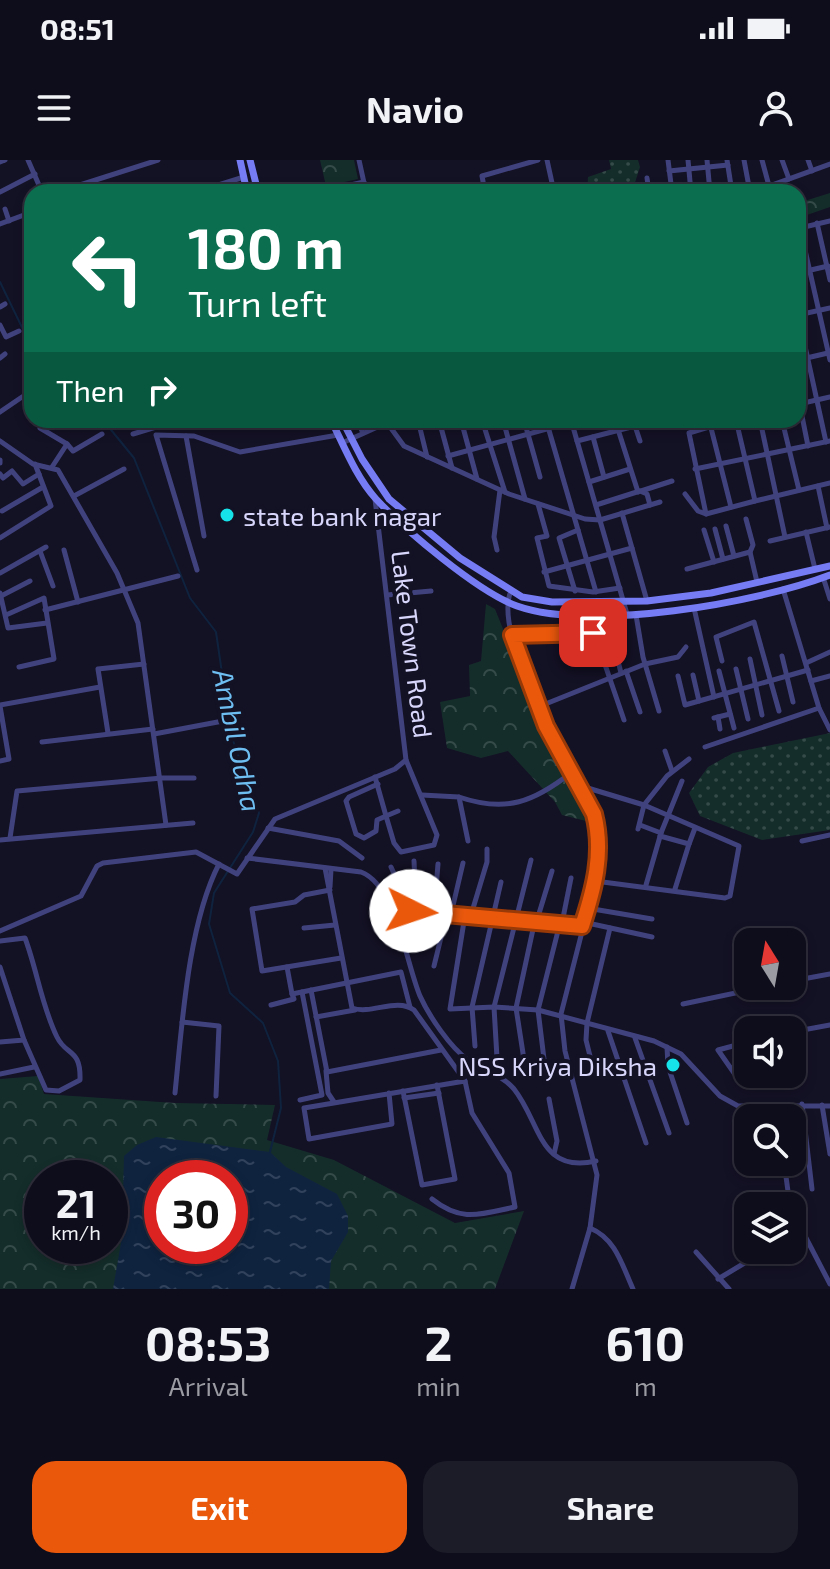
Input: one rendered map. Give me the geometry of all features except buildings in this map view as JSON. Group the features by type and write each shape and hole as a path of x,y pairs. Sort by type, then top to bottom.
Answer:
{"main road":[{"path":"240,160 245,184"},
{"path":"250,160 256,184"},
{"path":"335,428 375,498 454,566 507,601 551,612 631,614 694,607 827,576"},
{"path":"346,428 389,499 460,558 511,591 552,602 624,603 711,593 830,566"}],"street":[{"path":"28,160 39,184"},
{"path":"83,184 158,160"},
{"path":"355,184 364,182 359,160"},
{"path":"484,184 482,176 538,160"},
{"path":"547,160 553,184"},
{"path":"668,160 671,184"},
{"path":"688,160 690,184"},
{"path":"744,160 749,184"},
{"path":"762,160 768,184"},
{"path":"782,160 789,179"},
{"path":"808,160 812,171"},
{"path":"669,171 727,163 731,184"},
{"path":"707,164 709,184"},
{"path":"775,184 830,164"},
{"path":"0,192 35,174"},
{"path":"222,184 244,177"},
{"path":"647,178 648,184"},
{"path":"5,209 9,221"},
{"path":"0,224 24,215"},
{"path":"806,227 830,221"},
{"path":"817,223 830,280"},
{"path":"806,255 830,360"},
{"path":"806,271 828,266"},
{"path":"806,313 830,308"},
{"path":"0,325 6,337 19,331"},
{"path":"695,469 828,442 806,349"},
{"path":"808,357 829,352"},
{"path":"0,412 22,397"},
{"path":"806,402 830,397"},
{"path":"40,428 73,451 102,434"},
{"path":"133,434 153,428"},
{"path":"361,428 363,433"},
{"path":"197,570 156,435 186,436 240,452 351,438 372,428"},
{"path":"390,428 401,444 427,457 502,491 574,516 600,520 660,502"},
{"path":"420,428 427,457"},
{"path":"441,428 452,468"},
{"path":"463,428 477,479"},
{"path":"484,428 502,491 496,514 497,550"},
{"path":"505,428 525,499"},
{"path":"526,428 540,477"},
{"path":"448,456 551,428"},
{"path":"573,428 659,711"},
{"path":"618,428 639,492"},
{"path":"577,441 625,428"},
{"path":"636,428 640,441"},
{"path":"700,428 689,433 706,514"},
{"path":"711,428 731,507"},
{"path":"736,428 755,501"},
{"path":"762,428 785,537"},
{"path":"784,428 799,490"},
{"path":"804,428 808,446"},
{"path":"548,429 596,592"},
{"path":"186,436 204,536"},
{"path":"593,437 604,477"},
{"path":"0,441 35,464 58,470 125,591 138,623 162,778 166,825"},
{"path":"52,467 67,444"},
{"path":"0,538 51,506 35,464"},
{"path":"74,496 124,469"},
{"path":"589,482 630,469"},
{"path":"0,474 3,478 12,471 23,484 39,474"},
{"path":"596,505 672,481"},
{"path":"685,494 698,511 706,514 830,483"},
{"path":"770,541 828,528 818,486"},
{"path":"2,511 43,487"},
{"path":"639,492 647,494 650,505"},
{"name":"Lake Town Road","path":"222,866 237,874 268,828 286,812 395,769 406,760 375,498"},
{"path":"538,503 547,536"},
{"path":"622,513 647,601"},
{"path":"746,519 753,545 750,552 757,582"},
{"path":"726,526 734,556"},
{"path":"715,529 723,559"},
{"path":"575,591 559,538 578,530"},
{"path":"704,530 714,562"},
{"path":"806,532 815,569"},
{"path":"558,533 537,538 549,586 596,592 620,588"},
{"path":"544,572 632,548"},
{"path":"0,573 43,549 53,586"},
{"path":"64,550 78,602"},
{"path":"687,569 750,552"},
{"path":"45,610 178,576"},
{"path":"827,576 830,599"},
{"path":"30,581 0,595 8,628 47,623"},
{"path":"782,588 819,708 827,717 830,730"},
{"path":"387,595 431,591"},
{"path":"511,591 507,601 512,635 538,707 580,786 598,829 595,881 561,1014 565,1051 596,1161 590,1228 572,1289"},
{"path":"6,615 44,598 54,659 19,667"},
{"path":"694,607 714,697"},
{"path":"722,661 716,637 753,622 779,711"},
{"path":"512,635 606,631"},
{"path":"538,707 645,664 678,657 686,647"},
{"path":"615,649 640,712"},
{"path":"600,650 624,720"},
{"path":"678,676 685,705 786,676 830,652"},
{"path":"782,656 793,702"},
{"path":"750,659 762,715"},
{"path":"108,733 98,669 144,664"},
{"path":"736,669 748,719"},
{"path":"719,671 734,728"},
{"path":"693,675 699,701"},
{"path":"811,681 830,676"},
{"path":"0,761 9,759 0,706 100,687"},
{"path":"42,742 223,721 221,687"},
{"path":"705,747 819,708"},
{"path":"720,729 716,718 730,714"},
{"path":"665,751 672,771"},
{"path":"689,759 672,771 644,805 639,827 689,844"},
{"path":"375,777 394,843 401,852 434,845 437,835 406,760"},
{"path":"422,795 459,797 483,805 525,801 551,789 572,772"},
{"path":"10,838 17,791 194,778"},
{"path":"646,885 661,834 682,781"},
{"path":"378,784 349,797 346,806 356,834 364,838 376,831 377,820 398,811"},
{"path":"580,786 644,805 739,846 732,892 725,898 646,885 595,881"},
{"path":"459,797 468,841"},
{"path":"0,840 193,823"},
{"path":"268,828 339,841 362,858"},
{"path":"675,889 695,828"},
{"path":"802,841 830,835"},
{"path":"487,849 487,862 468,915 450,1009 494,1007 538,1010 667,1046 690,1061 727,1102 734,1105"},
{"path":"0,931 81,896 97,866 103,863 196,852 222,866 202,902 182,1022 175,1093"},
{"path":"247,858 361,872 381,886 422,1000 468,1060 512,1087 554,1155 568,1164 596,1161"},
{"path":"497,1058 494,1007 531,860"},
{"path":"414,861 415,883 425,912"},
{"path":"434,966 463,863"},
{"path":"434,913 438,864"},
{"path":"391,867 411,911 582,924 652,937"},
{"path":"328,868 326,883 330,889 341,958 355,1010"},
{"path":"525,1066 516,1008 536,920 552,871"},
{"path":"544,1059 538,1010 571,878"},
{"path":"475,1046 472,1007 501,882"},
{"path":"330,889 304,895 295,902 252,909 262,971 341,958"},
{"path":"587,908 652,919"},
{"path":"304,928 335,925"},
{"path":"595,1076 586,1040 587,1023 610,928"},
{"path":"0,941 25,938 57,1038 72,1050 80,1069 80,1080 59,1091 46,1090 34,1067 0,967"},
{"path":"271,1005 294,999 287,967"},
{"path":"292,994 401,972 410,1007 461,1072 472,1113 509,1173 515,1207 463,1216 450,1213 432,1199"},
{"path":"806,978 830,974"},
{"path":"311,990 328,1093 335,1102"},
{"path":"300,1100 322,1095 302,992"},
{"path":"683,1004 734,993"},
{"path":"316,1017 355,1010 410,1007"},
{"path":"182,1022 219,1026 216,1096"},
{"path":"806,1029 830,1025"},
{"path":"608,1030 646,1143"},
{"path":"634,1037 669,1133"},
{"path":"0,1042 24,1040"},
{"path":"667,1046 668,1066 687,1123"},
{"path":"734,1046 718,1050 734,1073"},
{"path":"326,1071 441,1050"},
{"path":"461,1072 468,1060"},
{"path":"0,1074 34,1067"},
{"path":"389,1093 392,1124 309,1139 304,1108 335,1102 389,1093 403,1091 437,1085 465,1081"},
{"path":"403,1091 422,1185 455,1179 437,1085"},
{"path":"404,1098 439,1093"},
{"path":"549,1099 557,1141 554,1155"},
{"path":"806,1104 830,1106"},
{"path":"822,1105 830,1154"},
{"path":"806,1138 812,1189"},
{"path":"590,1228 603,1235 615,1250 633,1289"},
{"path":"806,1238 830,1284"},
{"path":"696,1252 729,1289"},
{"path":"718,1279 743,1264"}],"green space":[{"path":"320,160 354,160 358,179 326,184"},
{"path":"609,160 638,160 640,167 635,184 588,184 588,177 611,169"},
{"path":"830,193 830,207 806,215 806,200"},
{"path":"486,604 495,609 538,716 590,822 562,815 555,802 508,751 481,758 447,748 440,702 470,696 469,665 481,661"},
{"path":"830,733 830,830 762,840 700,816 689,793 708,767 733,753"},
{"path":"38,1076 44,1094 175,1103 275,1105 267,1140 334,1160 455,1223 524,1211 495,1289 0,1289 0,1079"}],"water":[{"path":"156,1137 270,1152 286,1167 337,1194 348,1216 348,1232 331,1261 329,1289 113,1289 117,1264 128,1264 128,1160 124,1160 124,1156 137,1145"}],"waterway":[{"name":"Ambil Odha","path":"0,282 24,332"},
{"name":"Ambil Odha","path":"110,428 134,458 190,598 216,632 231,735 259,813 253,832 214,893 209,924 230,993 263,1023 278,1061 281,1108 270,1152"}],"place":[{"name":"state bank nagar","path":"227,515"},
{"name":"NSS Kriya Diksha","path":"673,1065"}],"route":[{"path":"411,911 582,926 595,881 598,829 580,786 546,726 512,635 593,633"}]}
